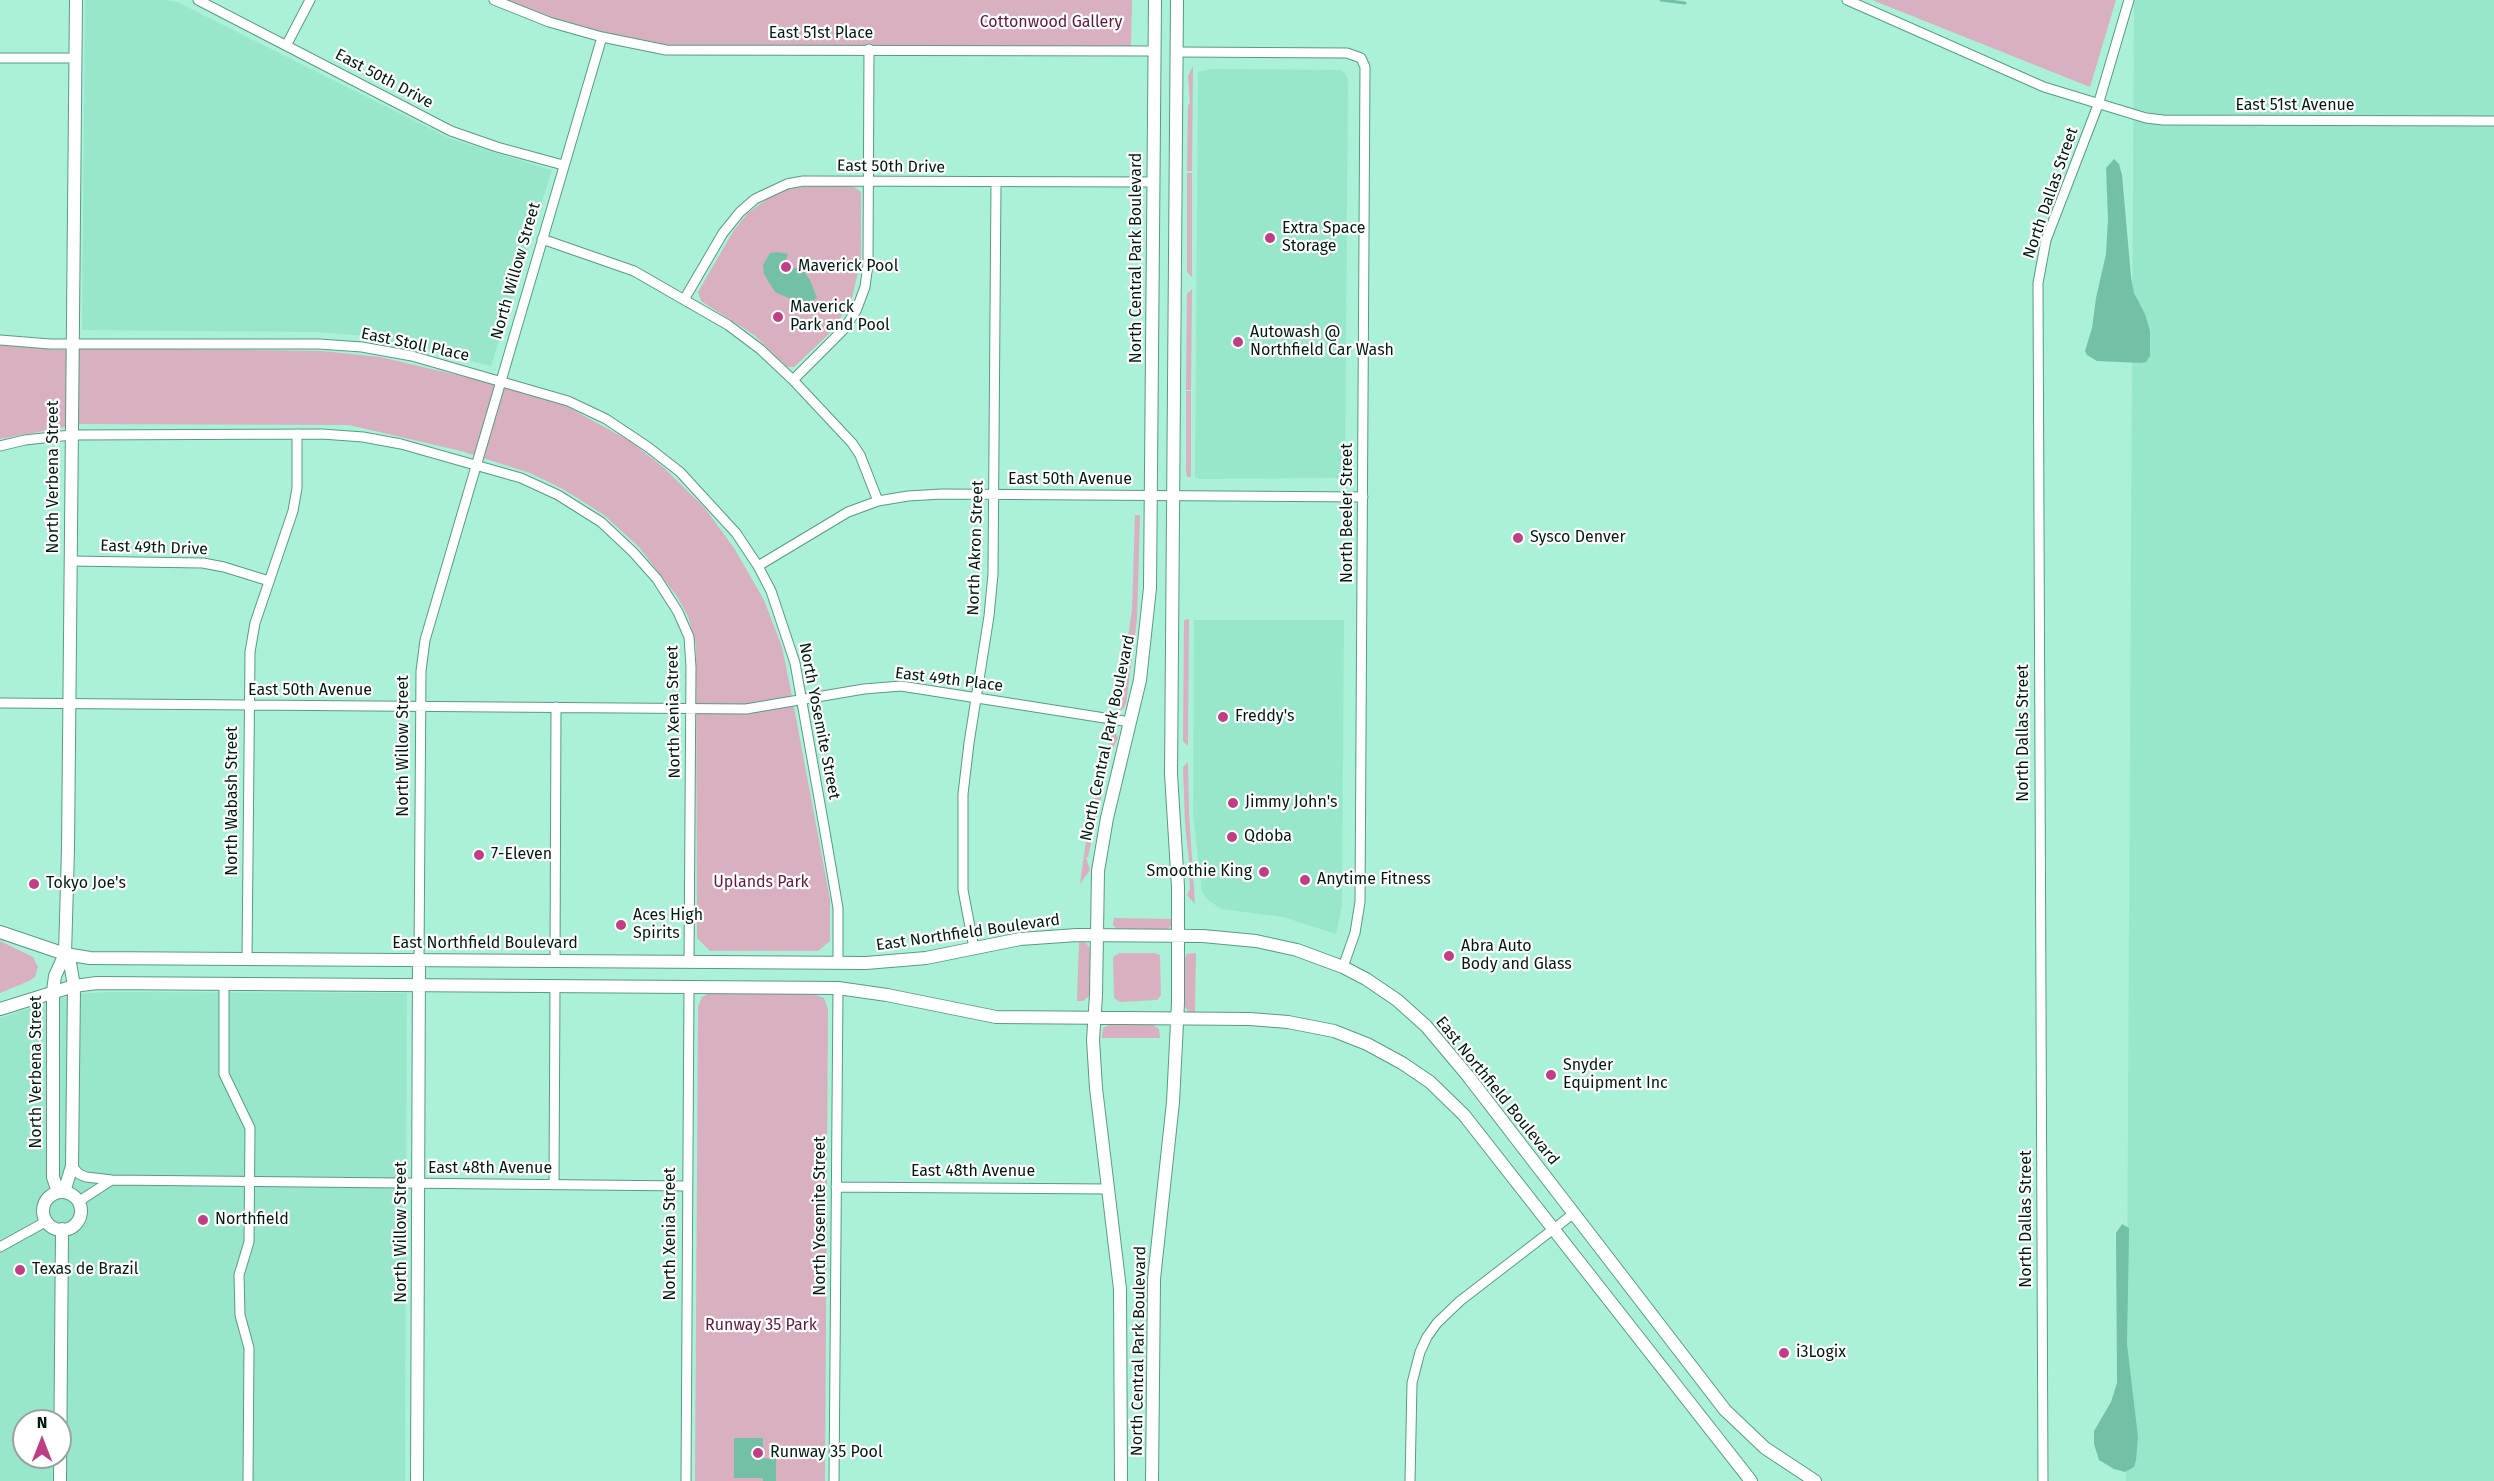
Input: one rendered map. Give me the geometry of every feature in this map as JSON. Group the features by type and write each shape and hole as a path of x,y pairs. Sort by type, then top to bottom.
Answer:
{"main road":[{"name":"North Verbena Street","path":"61,1192 53,1177 53,992 55,976 65,954 68,849 76,0"},
{"name":"North Central Park Boulevard","path":"1121,1481 1121,1305 1095,1078 1097,881 1104,833 1141,671 1148,616 1152,495 1155,0"},
{"name":"North Central Park Boulevard","path":"1152,1481 1154,1279 1173,1102 1177,1019 1178,888 1171,774 1177,0"},
{"name":"East Northfield Boulevard","path":"0,932 65,954 90,958 838,963 897,962 1032,938 1096,935 1240,939 1276,944 1342,967 1386,992 1426,1026 1468,1076 1735,1422 1775,1456 1815,1481"},
{"name":"North Verbena Street","path":"61,1192 72,1166 74,986 70,963 65,954"},
{"name":"North Willow Street","path":"417,1481 419,960"},
{"path":"0,1009 74,986 97,983 838,988 887,994 989,1017 1250,1019 1305,1024 1347,1036 1387,1054 1430,1082 1464,1115 1751,1481"},
{"path":"61,1192 70,1194 78,1202 80,1208 78,1220 68,1228 51,1226 46,1221 44,1204 47,1198 61,1192"},
{"path":"60,1481 62,1229"}],"street":[{"name":"East 50th Drive","path":"198,0 452,131 497,147 563,165"},
{"path":"287,44 310,0"},
{"name":"East 51st Place","path":"494,0 549,22 602,37 666,50 1155,51"},
{"name":"East 51st Avenue","path":"1847,0 2038,84 2098,105 2163,120 2494,121"},
{"name":"North Dallas Street","path":"2043,1481 2037,297 2046,240 2098,105 2129,0"},
{"name":"North Willow Street","path":"419,960 421,707 425,640 602,37"},
{"path":"793,380 843,330 859,303 865,287 868,264 870,49"},
{"name":"North Beeler Street","path":"1176,52 1347,52 1361,58 1366,72 1360,902 1355,933 1342,967"},
{"path":"0,58 76,58"},
{"name":"East 50th Drive","path":"685,298 723,233 740,212 755,199 773,189 803,181 1154,182"},
{"name":"North Akron Street","path":"974,948 963,890 963,806 966,761 989,615 993,574 996,182"},
{"path":"542,239 634,271 685,298 728,325 793,380 852,442 860,455 878,501"},
{"name":"East Stoll Place","path":"0,340 72,344 319,344 362,347 411,356 568,400 606,419 680,472 712,505"},
{"name":"North Wabash Street","path":"247,959 248,705 251,642 295,501 297,434"},
{"path":"0,446 25,440 71,435 344,435 380,440 477,465"},
{"name":"North Xenia Street","path":"477,465 537,485 580,508 619,538 645,566 668,597 686,628 691,657 689,962"},
{"name":"East 50th Avenue","path":"758,566 848,512 878,501 908,496 942,494 1363,497"},
{"name":"North Yosemite Street","path":"712,505 736,533 758,566 771,591 795,663 836,893 838,963"},
{"name":"East 49th Drive","path":"70,561 203,563 269,581"},
{"name":"East 49th Place","path":"691,709 746,709 895,686 1131,722"},
{"name":"East 50th Avenue","path":"0,703 691,709"},
{"path":"555,960 556,708"},
{"path":"224,984 224,1074 250,1128 249,1242 239,1275 240,1315 249,1348 248,1481"},
{"path":"554,1185 555,986"},
{"name":"North Xenia Street","path":"686,1481 688,987"},
{"name":"North Yosemite Street","path":"834,1481 838,988"},
{"name":"East 48th Avenue","path":"72,1166 79,1174 86,1177 112,1180 687,1186"},
{"path":"78,1202 112,1180"},
{"name":"East 48th Avenue","path":"836,1186 1108,1188"},
{"path":"1410,1481 1412,1383 1420,1352 1427,1337 1437,1323 1460,1300 1573,1214"},
{"path":"0,1246 46,1221"}],"shaded area":[{"path":"85,0 177,2 451,139 552,170 491,366 368,336 315,332 82,330"},
{"path":"2134,0 2494,0 2494,1481 2126,1481"},
{"path":"1211,69 1340,70 1345,73 1348,80 1345,472 1343,478 1200,479 1195,477 1198,72"},
{"path":"2114,159 2119,164 2122,175 2134,293 2145,314 2150,331 2150,356 2146,362 2141,363 2097,361 2085,351 2092,328 2106,254 2108,219 2106,168"},
{"name":"Maverick Pool","path":"770,253 788,254 782,273 800,266 810,280 817,298 804,305 775,292 764,274 763,265"},
{"path":"1194,620 1344,620 1342,906 1336,934 1283,917 1221,909 1208,900 1202,892 1193,815"},
{"name":"Northfield","path":"113,992 407,993 405,1481 0,1481 0,1018 57,999 86,993"},
{"path":"2122,1224 2129,1228 2127,1344 2138,1437 2134,1467 2125,1472 2114,1469 2099,1460 2094,1444 2094,1431 2111,1402 2117,1383 2116,1233"},
{"name":"Runway 35 Pool","path":"734,1438 763,1438 763,1458 776,1459 776,1481 763,1481 763,1478 734,1478"}],"green space":[{"name":"Cottonwood Gallery","path":"505,0 1132,0 1131,47 663,47 557,21"},
{"path":"1872,0 2116,0 2090,87"},
{"path":"1193,66 1192,171 1187,171 1188,105 1190,104 1188,76"},
{"path":"1187,173 1192,173 1192,277 1187,272"},
{"path":"810,186 853,186 861,192 861,260 852,298 834,329 794,367 787,367 754,335 701,301 698,292 734,230 748,213 767,199 788,189"},
{"path":"1192,289 1191,390 1186,390 1187,294"},
{"name":"Uplands Park","path":"0,345 56,350 97,348 323,351 380,357 513,388 566,406 630,441 663,467 704,507 734,548 764,600 782,647 790,686 830,899 830,941 818,951 710,951 697,938 696,646 688,616 676,595 639,547 604,515 563,489 530,473 461,451 349,425 82,424 0,439"},
{"path":"1186,391 1191,391 1191,477 1187,477 1186,471"},
{"path":"1135,515 1140,515 1137,619 1126,704 1117,712 1132,610"},
{"path":"1189,619 1188,746 1183,741 1184,620"},
{"path":"1113,727 1118,738 1111,752 1088,857 1086,857 1090,870 1080,884 1088,827"},
{"path":"1188,762 1195,904 1187,895 1190,889 1189,866 1191,865 1185,823 1183,767"},
{"path":"1114,918 1172,919 1168,929 1117,929 1113,925"},
{"path":"0,941 33,957 38,967 35,977 0,993"},
{"path":"1079,942 1086,943 1090,948 1090,995 1083,1001 1077,1001"},
{"path":"1120,953 1160,955 1161,995 1157,1000 1120,1002 1114,998 1113,959"},
{"path":"1196,953 1195,1013 1190,1013 1185,1007 1184,960 1187,954"},
{"name":"Runway 35 Park","path":"710,993 813,994 824,998 828,1009 825,1481 695,1481 698,1007 702,997"},
{"path":"1109,1025 1153,1025 1159,1029 1160,1038 1102,1038 1103,1028"}],"waterway":[{"path":"1661,0 1685,3"}],"place":[{"name":"Extra Space Storage","path":"1270,238"},
{"name":"Maverick Pool","path":"786,267"},
{"name":"Maverick Park and Pool","path":"778,317"},
{"name":"Autowash @ Northfield Car Wash","path":"1238,342"},
{"name":"Sysco Denver","path":"1518,538"},
{"name":"Freddy's","path":"1223,717"},
{"name":"Jimmy John's","path":"1233,803"},
{"name":"Qdoba","path":"1232,837"},
{"name":"7-Eleven","path":"479,855"},
{"name":"Smoothie King","path":"1264,872"},
{"name":"Anytime Fitness","path":"1305,880"},
{"name":"Tokyo Joe's","path":"34,884"},
{"name":"Aces High Spirits","path":"621,925"},
{"name":"Abra Auto Body and Glass","path":"1449,956"},
{"name":"Snyder Equipment Inc","path":"1551,1075"},
{"name":"Northfield","path":"203,1220"},
{"name":"Texas de Brazil","path":"20,1270"},
{"name":"i3Logix","path":"1784,1353"},
{"name":"Runway 35 Pool","path":"758,1453"}]}
